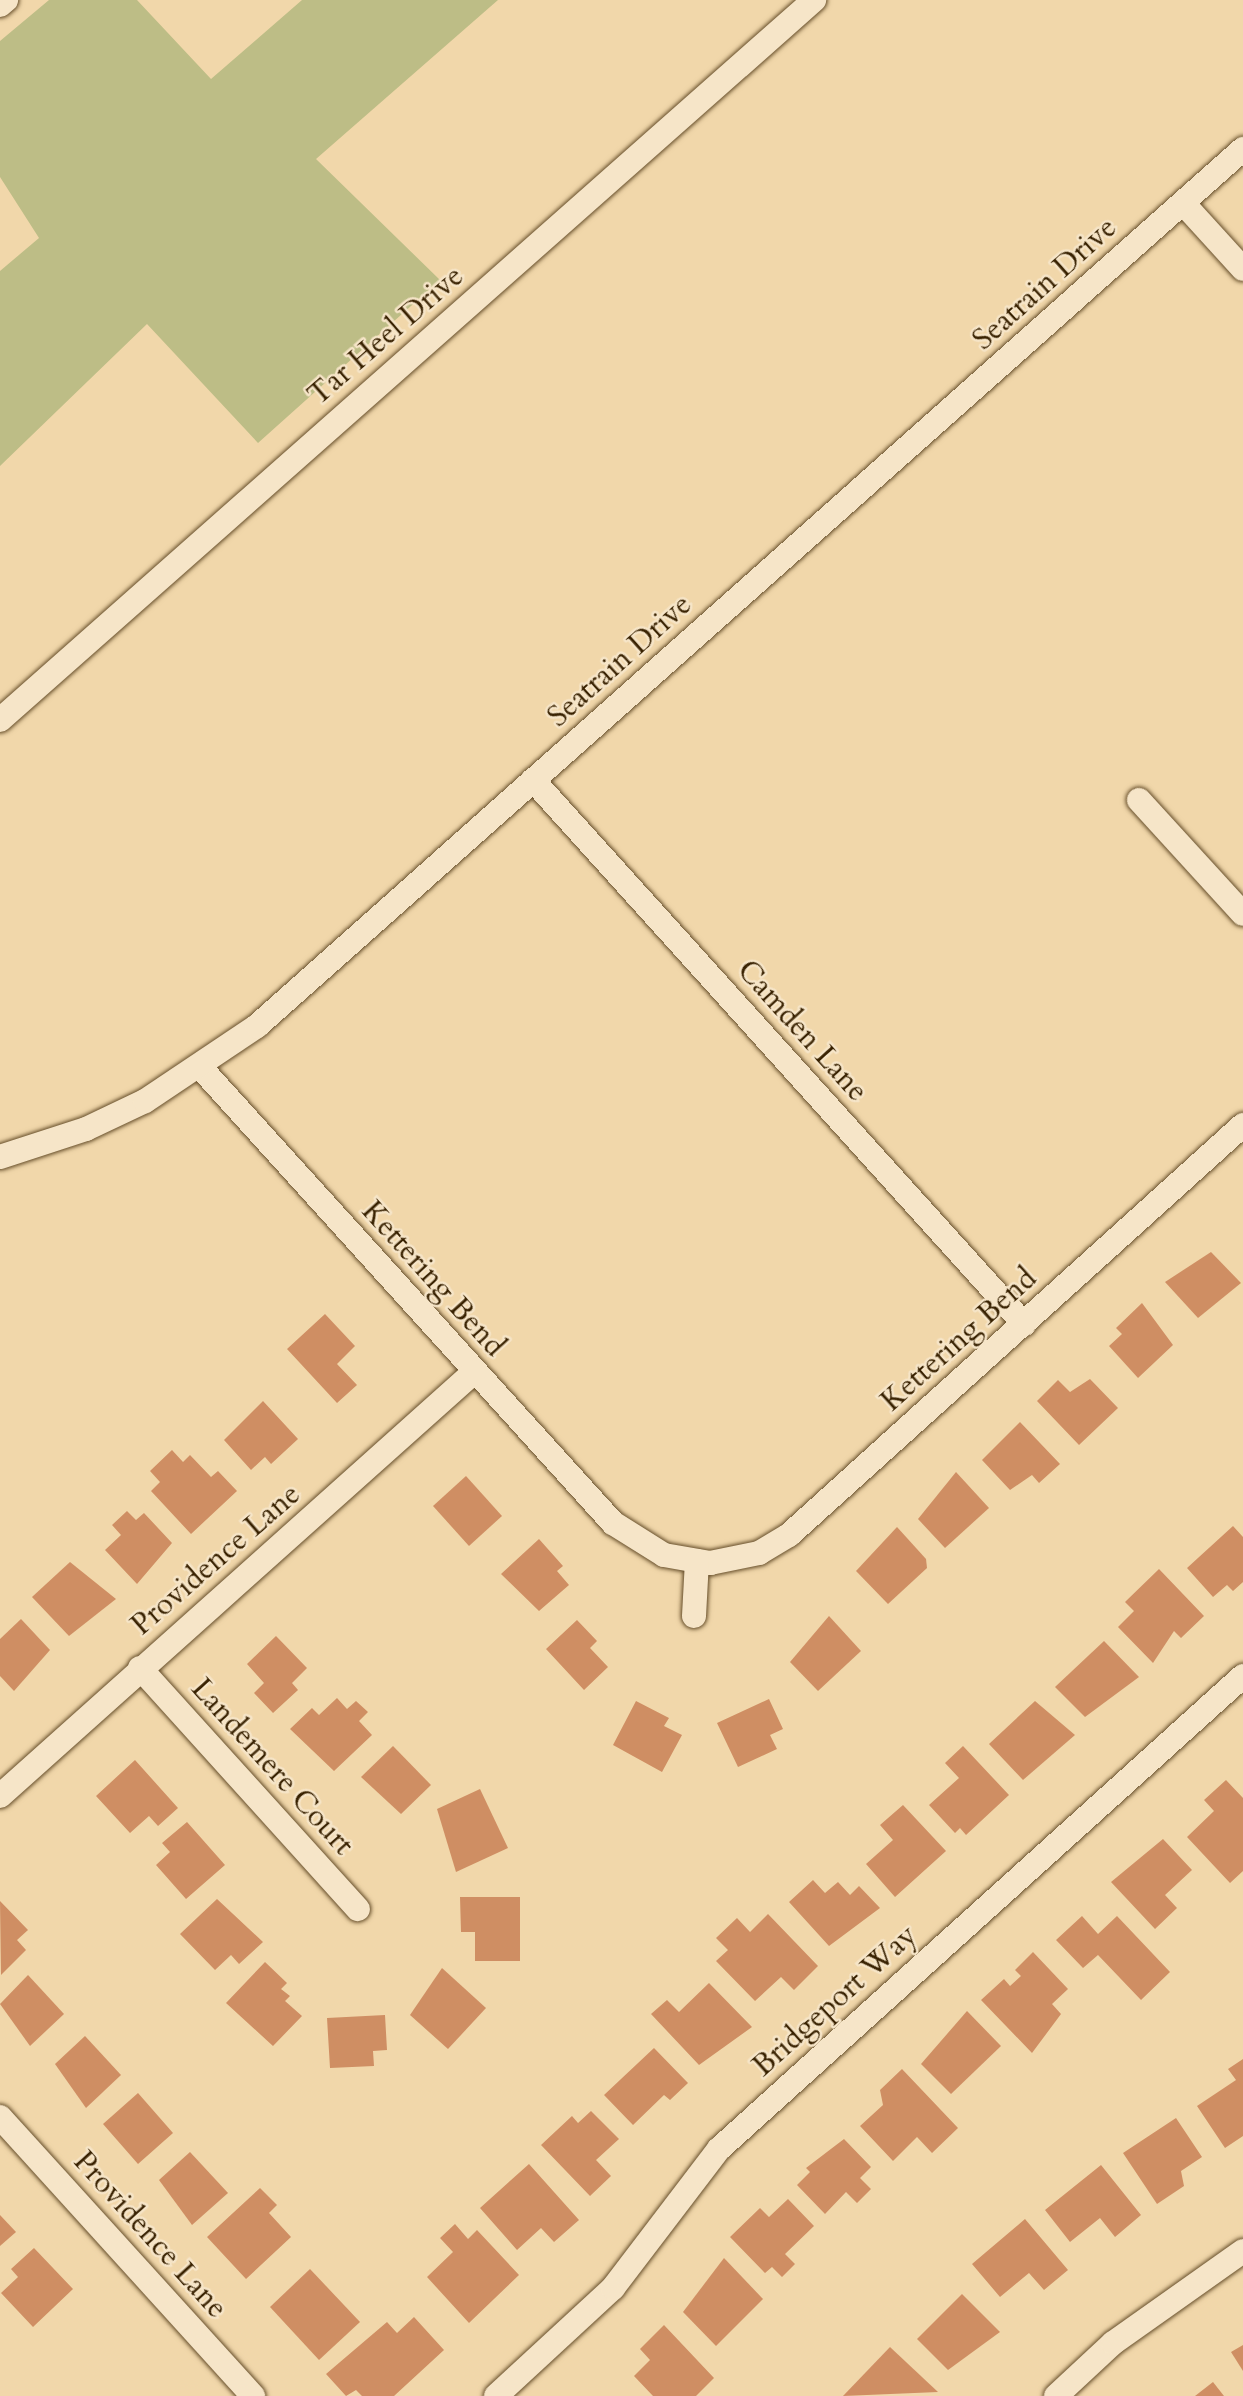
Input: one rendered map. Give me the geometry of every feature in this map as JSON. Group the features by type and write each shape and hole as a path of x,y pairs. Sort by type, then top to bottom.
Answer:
{"street":[{"path":"0,5 6,0"},
{"name":"Tar Heel Drive","path":"0,720 814,0"},
{"name":"Seatrain Drive","path":"0,1157 86,1129 201,1068 257,1026 1243,149"},
{"path":"1183,203 1243,269"},
{"name":"Camden Lane","path":"533,780 1024,1324"},
{"path":"1139,800 1243,914"},
{"name":"Kettering Bend","path":"201,1068 613,1523 664,1555 696,1561 759,1553 789,1535 1243,1125"},
{"name":"Providence Lane","path":"0,1796 474,1372"},
{"path":"694,1616 696,1561"},
{"name":"Landemere Court","path":"140,1668 358,1909"},
{"name":"Bridgeport Way","path":"496,2396 613,2288 719,2149 1243,1676"},
{"name":"Providence Lane","path":"0,2117 253,2396"},
{"path":"1056,2396 1113,2343 1243,2251"}],"green space":[{"path":"49,0 137,0 211,79 302,0 498,0 316,159 440,280 258,443 147,324 0,466 0,271 39,238 0,177 0,41"}],"building":[{"path":"1211,1252 1241,1283 1198,1318 1165,1282"},
{"path":"1142,1303 1173,1345 1138,1378 1109,1346 1122,1334 1116,1328"},
{"path":"325,1314 355,1346 337,1364 357,1385 337,1403 287,1349"},
{"path":"1090,1379 1118,1408 1079,1445 1037,1401 1058,1380 1070,1392"},
{"path":"263,1401 298,1439 271,1464 265,1457 251,1470 224,1440"},
{"path":"1020,1422 1060,1464 1039,1483 1032,1475 1010,1490 982,1460"},
{"path":"172,1450 183,1462 190,1455 211,1477 218,1471 237,1491 191,1534 151,1491 160,1482 150,1471"},
{"path":"956,1472 989,1508 945,1548 918,1519"},
{"path":"466,1476 502,1516 469,1546 433,1506"},
{"path":"127,1511 136,1520 144,1513 172,1543 137,1584 105,1550 121,1535 112,1525"},
{"path":"1233,1526 1243,1537 1243,1582 1233,1591 1227,1585 1213,1597 1187,1568"},
{"path":"897,1527 926,1559 927,1568 888,1604 856,1571"},
{"path":"539,1539 563,1566 557,1571 569,1585 539,1611 501,1574"},
{"path":"70,1562 116,1599 69,1636 32,1597"},
{"path":"1159,1569 1204,1616 1181,1638 1174,1631 1153,1663 1118,1627 1134,1611 1125,1602"},
{"path":"829,1616 861,1651 818,1691 790,1662"},
{"path":"21,1619 50,1650 14,1691 0,1676 0,1639"},
{"path":"577,1620 597,1641 590,1648 608,1667 584,1690 546,1649"},
{"path":"276,1636 307,1668 292,1683 298,1690 273,1713 254,1693 264,1683 247,1664"},
{"path":"1104,1641 1139,1677 1085,1717 1055,1687"},
{"path":"337,1698 347,1709 356,1701 368,1712 359,1721 372,1735 334,1771 290,1729 312,1708 319,1715"},
{"path":"769,1699 783,1729 770,1735 777,1749 738,1767 717,1723"},
{"path":"636,1701 669,1718 664,1726 682,1735 662,1772 613,1745"},
{"path":"1035,1701 1075,1735 1023,1780 989,1744"},
{"path":"393,1746 431,1785 401,1814 361,1777"},
{"path":"963,1746 1009,1795 966,1835 960,1828 955,1833 929,1805 959,1778 945,1763"},
{"path":"135,1760 178,1808 158,1826 149,1816 130,1833 96,1796"},
{"path":"1226,1780 1243,1798 1243,1871 1230,1883 1187,1837 1214,1811 1204,1800"},
{"path":"480,1789 508,1848 456,1872 437,1809"},
{"path":"903,1805 946,1851 895,1897 866,1864 893,1840 880,1825"},
{"path":"187,1822 225,1865 186,1899 156,1865 170,1852 162,1843"},
{"path":"1163,1839 1192,1870 1165,1895 1177,1908 1155,1929 1111,1882"},
{"path":"813,1880 825,1893 838,1882 850,1895 859,1886 880,1908 829,1946 789,1902"},
{"path":"460,1897 520,1897 520,1961 475,1961 475,1932 461,1932"},
{"path":"217,1899 263,1942 239,1964 231,1955 215,1970 180,1934"},
{"path":"0,1901 28,1930 17,1940 26,1950 1,1975"},
{"path":"768,1914 818,1966 794,1990 781,1977 755,2001 716,1961 728,1950 716,1938 737,1918 750,1932"},
{"path":"1082,1916 1098,1934 1117,1916 1170,1972 1141,2000 1098,1955 1083,1968 1056,1940"},
{"path":"1033,1952 1068,1989 1052,2004 1061,2014 1032,2053 981,2000 1004,1979 1010,1986 1021,1976 1015,1970"},
{"path":"265,1962 287,1983 281,1989 290,1996 285,2001 302,2016 273,2046 226,2003"},
{"path":"442,1968 486,2008 448,2049 410,2015"},
{"path":"28,1975 64,2014 30,2046 0,2004"},
{"path":"709,1983 752,2027 699,2065 651,2014 667,2000 679,2012"},
{"path":"967,2011 1001,2046 951,2094 921,2064"},
{"path":"385,2015 387,2050 373,2051 374,2066 330,2068 327,2018"},
{"path":"85,2036 121,2075 86,2108 55,2064"},
{"path":"654,2048 688,2083 670,2100 664,2095 633,2125 604,2095"},
{"path":"1243,2059 1243,2136 1225,2148 1197,2106 1236,2080 1228,2069"},
{"path":"902,2069 958,2128 932,2153 917,2137 893,2161 860,2126 883,2105 880,2090"},
{"path":"138,2093 173,2133 138,2164 103,2124"},
{"path":"591,2111 619,2139 596,2160 611,2176 590,2196 541,2145 572,2116 578,2123"},
{"path":"1176,2118 1202,2157 1181,2171 1184,2186 1157,2204 1123,2153"},
{"path":"844,2139 871,2167 860,2178 871,2189 857,2203 846,2192 825,2214 797,2185 810,2172 806,2168"},
{"path":"190,2152 228,2193 192,2225 159,2180"},
{"path":"529,2164 579,2220 554,2242 541,2228 517,2250 480,2208"},
{"path":"1101,2165 1141,2215 1115,2237 1100,2218 1070,2242 1045,2210"},
{"path":"260,2188 277,2205 269,2213 291,2237 246,2279 207,2237"},
{"path":"788,2199 814,2226 785,2254 795,2264 782,2277 772,2267 765,2273 730,2237 760,2208 769,2217"},
{"path":"0,2215 16,2232 0,2246"},
{"path":"1025,2219 1068,2270 1044,2290 1029,2273 1000,2297 972,2264"},
{"path":"455,2224 468,2239 477,2230 519,2275 469,2323 427,2277 453,2252 440,2238"},
{"path":"34,2248 73,2289 33,2327 1,2293 18,2277 11,2269"},
{"path":"724,2258 763,2299 716,2346 683,2312"},
{"path":"310,2269 360,2322 319,2360 270,2307"},
{"path":"962,2294 1000,2332 948,2370 917,2339"},
{"path":"414,2317 444,2350 394,2396 362,2396 356,2390 346,2396 326,2374 387,2322 397,2333"},
{"path":"664,2325 714,2378 696,2396 653,2396 634,2376 650,2360 640,2349"},
{"path":"1243,2345 1243,2371 1231,2352"},
{"path":"890,2347 938,2392 843,2396"},
{"path":"1213,2382 1224,2396 1195,2396"}]}
